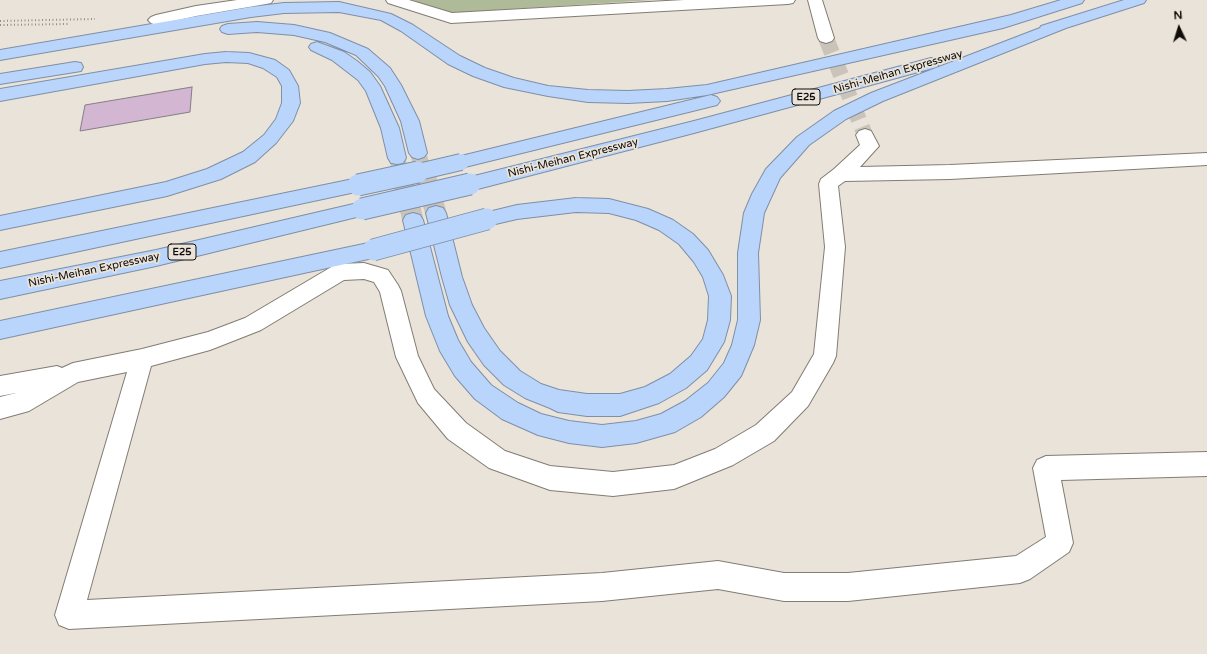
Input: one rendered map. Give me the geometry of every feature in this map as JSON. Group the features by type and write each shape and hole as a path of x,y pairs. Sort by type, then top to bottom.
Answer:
{"highway":[{"name":"Nishi-Meihan Expressway","path":"0,260 358,185 682,109 860,63 1016,19 1077,0"},
{"name":"Nishi-Meihan Expressway","path":"0,290 156,258 470,184 694,128 875,79 1060,26 1139,0"},
{"path":"0,95 119,54 284,8 339,7 386,17 407,28 454,60 479,72 510,83 548,91 588,96 628,97 667,95 707,90 1016,19"},
{"path":"413,220 440,323 448,344 463,369 483,392 510,411 538,424 568,432 602,436 636,432 666,424 693,409 716,390 733,369 744,345 749,320 748,253 754,213 773,174 803,141 840,115 877,97 1060,26"},
{"path":"0,79 119,54 212,31 256,27 294,30 330,38 362,52 384,72 401,100 410,121 418,153"},
{"path":"0,55 30,57 119,54 250,40 300,43 320,48 338,56 351,65 364,76 374,90 390,128 397,158"},
{"path":"0,68 30,57 76,49 119,54 205,59 249,58 268,64 283,74 290,86 291,103 284,121 270,139 248,157 214,174 167,189 0,223"},
{"path":"0,95 64,76 119,54"},
{"path":"0,79 64,76"},
{"path":"0,330 373,250 487,220 517,212 576,205 609,206 641,214 666,225 686,239 702,256 713,275 720,296 720,320 713,342 698,363 678,381 651,396 620,405 587,405 558,401 533,391 512,378 492,358 476,335 459,298 436,213"}],"street":[{"path":"156,20 196,10 266,0"},
{"path":"393,0 451,18 788,0"},
{"path":"815,0 826,38"},
{"path":"0,386 142,359 210,341 253,324 340,272 364,271 381,276 390,291 407,357 426,396 457,431 498,460 550,478 613,484 674,477 724,457 765,433 800,399 825,356 835,247 828,184 841,174 870,146 866,135"},
{"path":"841,174 950,172 1207,159"},
{"path":"142,359 69,615 602,587 718,575 784,587 848,587 1020,569 1060,543 1046,468 1207,464"},
{"path":"0,408 20,403 74,373"}],"path":[{"path":"0,21 99,19"}],"green space":[{"path":"412,0 653,0 449,13"}],"building":[{"path":"192,87 190,112 80,131 85,105"}],"tunnel":[{"path":"826,38 865,135"},
{"path":"418,153 424,173"},
{"path":"397,158 401,173"},
{"path":"401,172 413,220"},
{"path":"424,172 436,213"}]}
